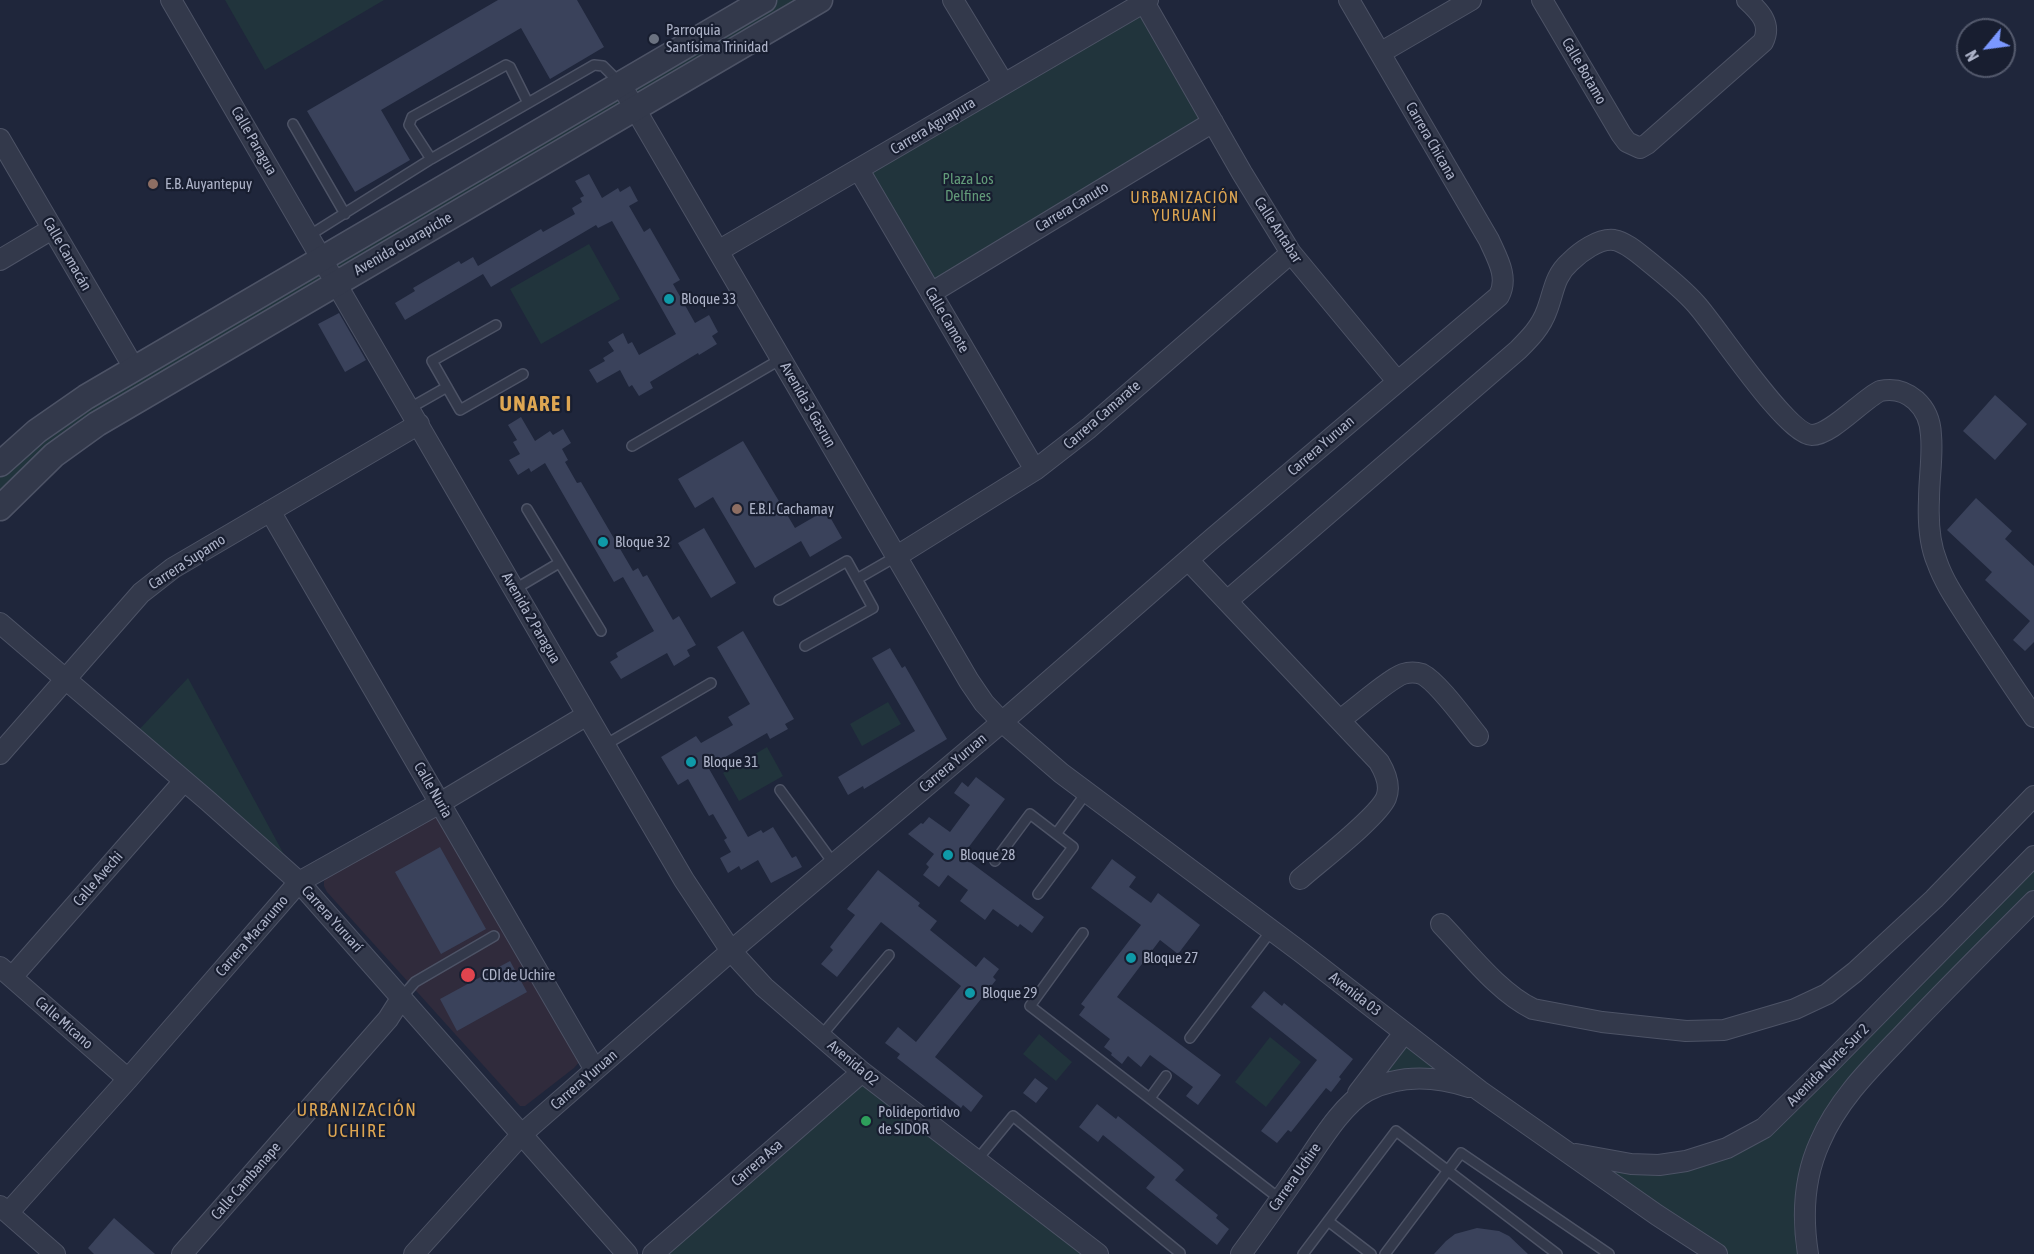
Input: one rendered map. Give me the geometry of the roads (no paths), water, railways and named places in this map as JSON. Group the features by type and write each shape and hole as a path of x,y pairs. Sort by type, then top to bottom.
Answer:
{"street":[{"name":"Calle Paragua","path":"171,0 337,282"},
{"name":"Avenida Guarapiche","path":"0,464 37,431 86,397 762,0"},
{"name":"Avenida Guarapiche","path":"0,508 54,455 97,424 820,0"},
{"path":"953,0 1004,84"},
{"name":"Carrera Chicana","path":"1349,0 1488,240 1499,263 1504,286"},
{"path":"1380,53 1471,0"},
{"name":"Calle Botamo","path":"1542,0 1627,142 1640,147 1647,144 1763,42 1767,34 1767,27 1763,17 1747,0"},
{"name":"Carrera Aguapura","path":"718,251 1146,1"},
{"name":"Calle Antabar","path":"1146,1 1213,122 1291,253 1397,381"},
{"name":"Avenida 3 Gasrun","path":"620,83 969,681 1002,722"},
{"name":"Carrera Canuto","path":"931,293 1213,122"},
{"name":"Calle Camacán","path":"0,139 134,368"},
{"name":"Calle Camote","path":"859,170 1035,470"},
{"path":"0,260 52,229"},
{"path":"1227,601 1518,350 1538,329 1547,310 1557,276 1570,261 1603,241 1615,240 1640,254 1695,303 1780,410 1803,433 1818,434 1829,430 1880,391 1889,389 1904,391 1917,402 1932,434 1929,513 1936,562 1952,593 2034,717"},
{"name":"Carrera Camarate","path":"897,556 1035,470 1089,428 1291,253"},
{"name":"Avenida 2 Paragua","path":"337,282 684,880 731,951"},
{"name":"Carrera Yuruan","path":"414,1254 522,1134 731,951 1002,722 1397,381 1485,309 1499,296 1504,286"},
{"name":"Carrera Supamo","path":"0,754 141,593 156,580 172,568 270,511 414,416"},
{"name":"Calle Nuria","path":"270,511 595,1070"},
{"path":"1188,560 1340,720 1384,770 1388,785 1386,799 1373,815 1300,879"},
{"name":"Carrera Yuruarí","path":"0,623 299,882 627,1254"},
{"path":"1340,720 1396,678 1407,673 1418,673 1438,688 1478,736"},
{"name":"Carrera Macarumo","path":"4,1209 128,1079 299,882 587,715"},
{"name":"Avenida 03","path":"1002,722 1022,741 1087,792 1480,1091 1717,1254"},
{"name":"Calle Avechi","path":"6,972 184,781"},
{"path":"1441,924 1520,1003 1533,1009 1642,1027 1686,1031 1724,1030 1795,1009 1841,984 1934,899 2034,796"},
{"name":"Avenida Norte-Sur 2","path":"1568,1153 1607,1161 1659,1165 1705,1157 1764,1128 2034,856"},
{"path":"1808,1254 1805,1235 1806,1191 1812,1163 1833,1117 1850,1091 1886,1052 2034,901"},
{"name":"Avenida 02","path":"731,951 764,987 862,1072 1098,1254"},
{"name":"Calle Micano","path":"6,972 128,1079"},
{"name":"Calle Cambanape","path":"182,1254 388,1019 402,997"},
{"name":"Carrera Uchire","path":"1241,1254 1322,1139 1404,1033"},
{"name":"Carrera Asa","path":"653,1254 862,1072"},
{"name":"Carrera Uchire","path":"1351,1102 1365,1092 1401,1080 1426,1078 1447,1080 1480,1091"},
{"path":"4,1209 48,1252"}],"lane":[{"path":"431,159 409,124 412,117 506,65 510,67 528,103"},
{"path":"310,236 431,159 594,65 603,66 620,83"},
{"path":"293,124 345,214"},
{"path":"496,325 432,361 460,410 523,374"},
{"path":"632,446 781,359"},
{"path":"414,416 447,387"},
{"path":"527,509 601,631"},
{"path":"857,579 897,556"},
{"path":"779,600 848,561 873,608 805,646"},
{"path":"514,589 560,563"},
{"path":"605,745 711,683"},
{"path":"780,790 834,864"},
{"path":"1056,834 1087,792"},
{"path":"995,861 1030,814 1073,847 1038,894"},
{"path":"1190,1038 1271,931"},
{"path":"1083,933 1030,1006 1280,1199"},
{"path":"402,997 415,982 494,936"},
{"path":"820,1036 889,955"},
{"path":"1150,1098 1167,1076"},
{"path":"977,1160 1013,1116 1180,1253"},
{"path":"1303,1254 1396,1131 1557,1254"},
{"path":"1385,1254 1461,1153 1609,1254"},
{"path":"1328,1221 1371,1254"}],"place":[{"name":"Parroquia Santísima Trinidad","path":"654,39"},
{"name":"E.B. Auyantepuy","path":"153,184"},
{"name":"Bloque 33","path":"669,299"},
{"name":"E.B.I. Cachamay","path":"737,509"},
{"name":"Bloque 32","path":"603,542"},
{"name":"Bloque 31","path":"691,762"},
{"name":"Bloque 28","path":"948,855"},
{"name":"Bloque 27","path":"1131,958"},
{"name":"CDI de Uchire","path":"468,975"},
{"name":"Bloque 29","path":"970,993"},
{"name":"Polideportidvo de SIDOR","path":"866,1121"}],"district":[{"name":"URBANIZACIÓN YURUANÍ","path":"1185,207"},
{"name":"UNARE I","path":"536,404"},
{"name":"URBANIZACIÓN UCHIRE","path":"357,1120"}],"park label":[{"name":"Plaza Los Delfines","path":"968,188"}]}
